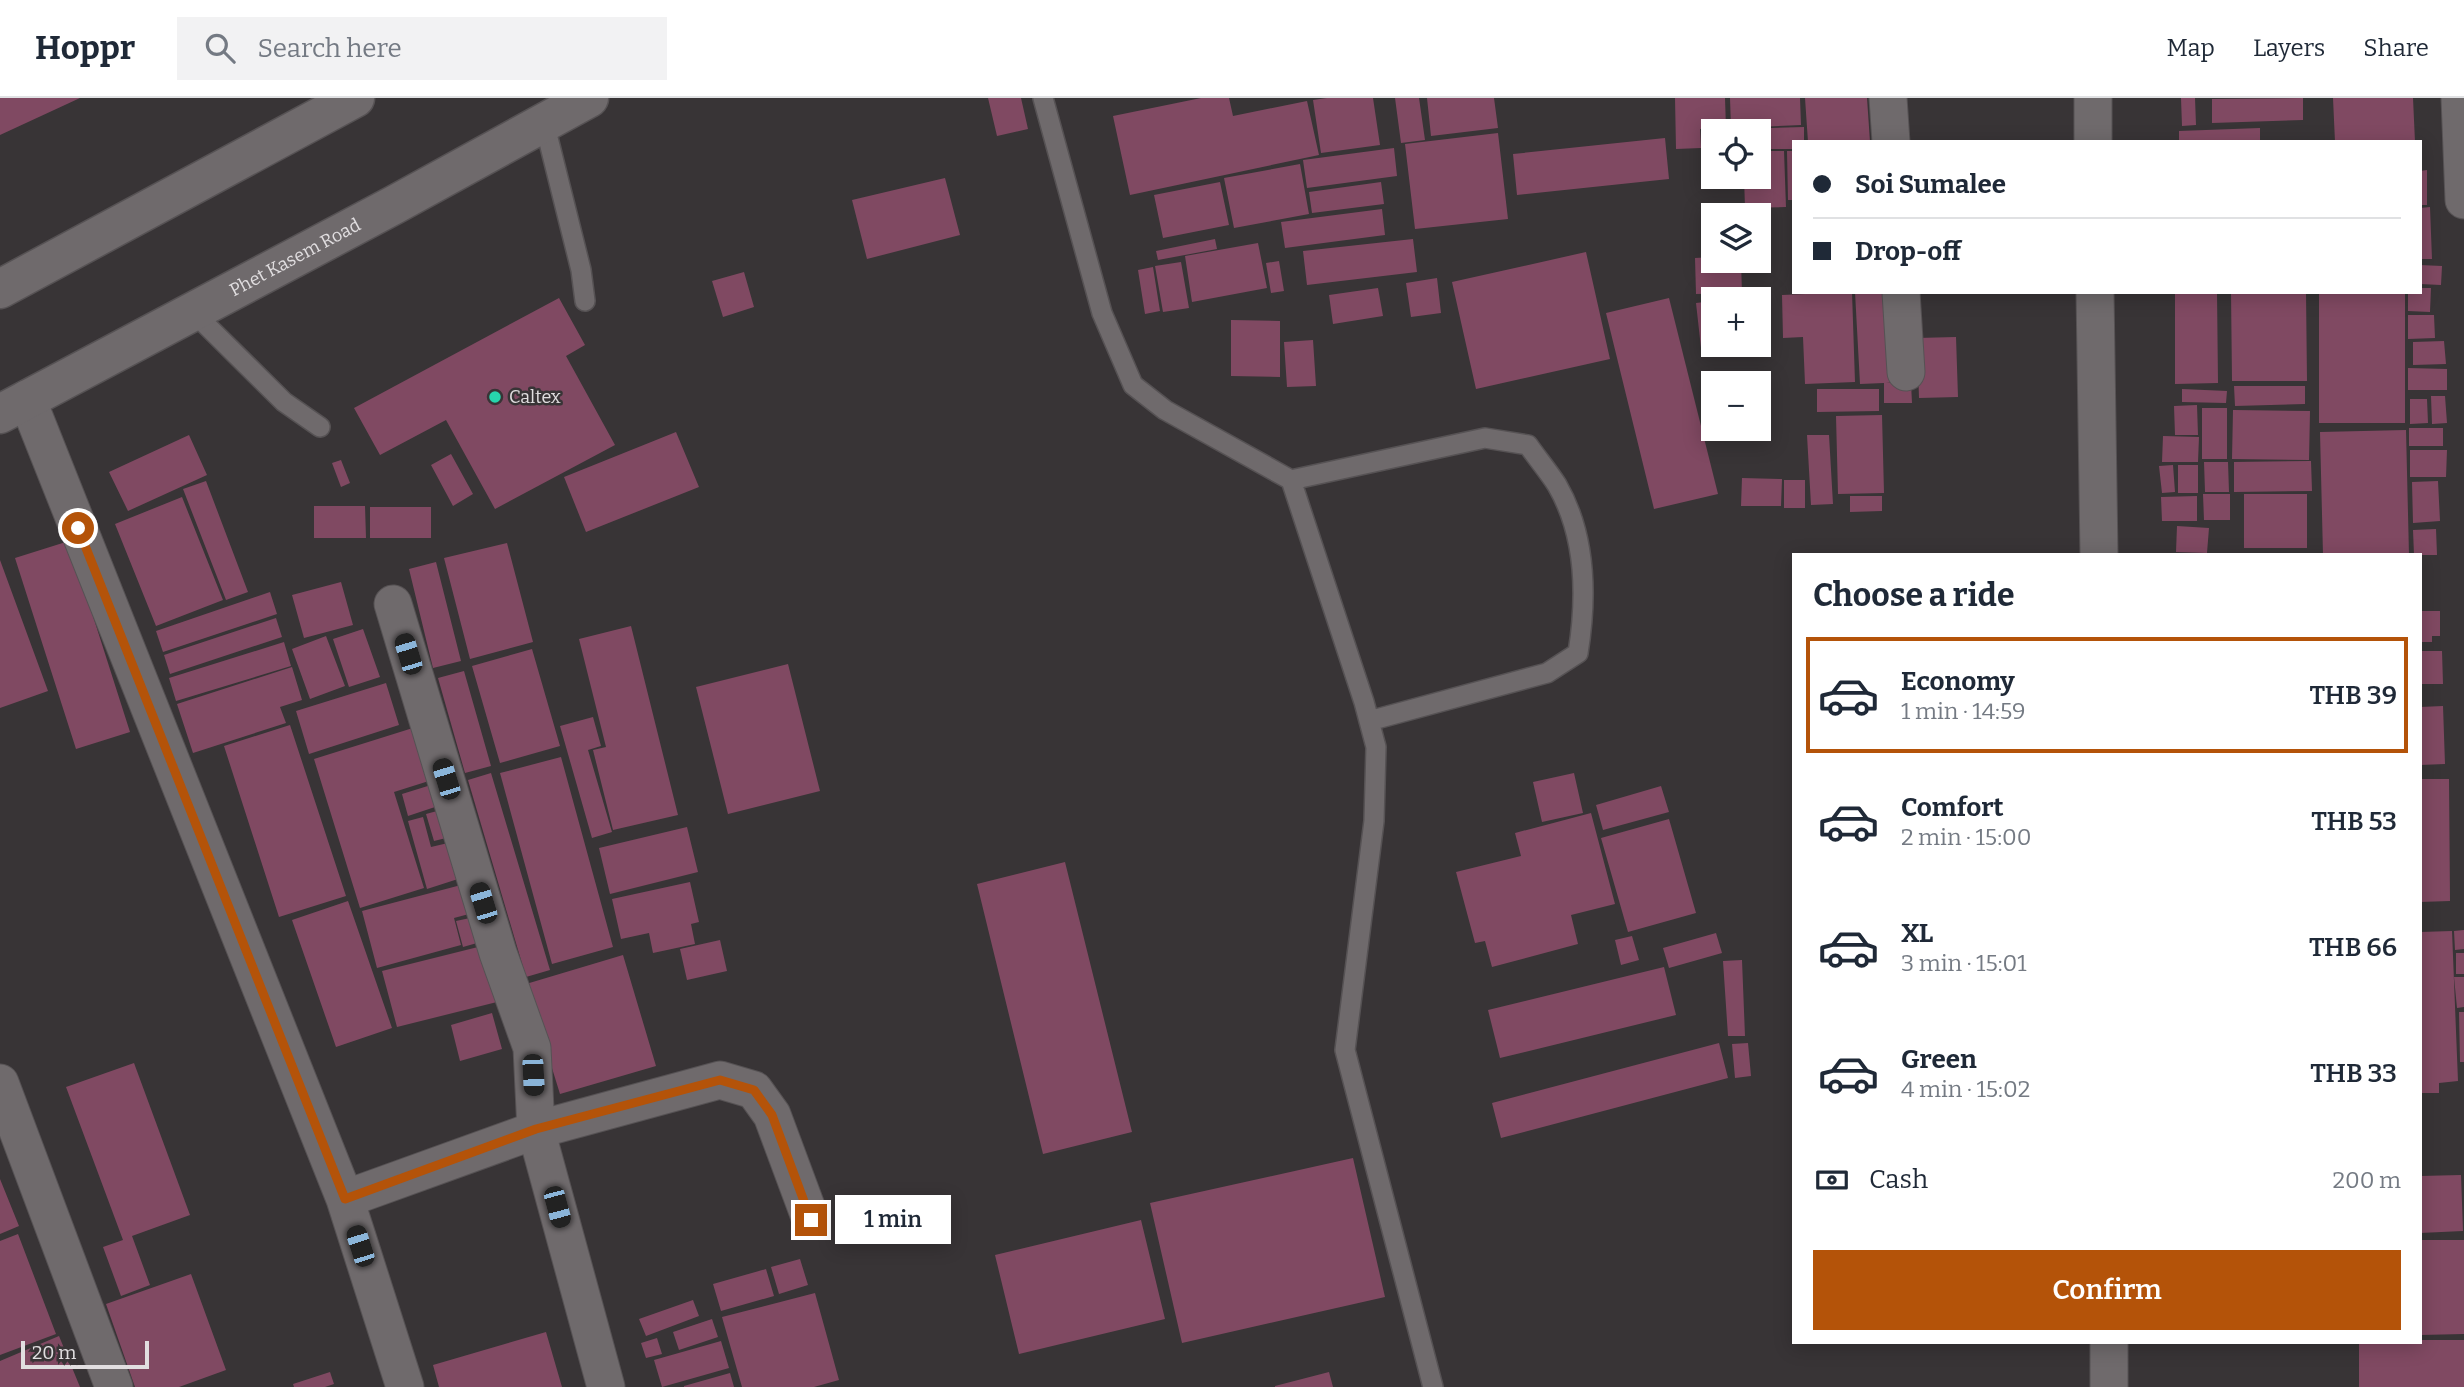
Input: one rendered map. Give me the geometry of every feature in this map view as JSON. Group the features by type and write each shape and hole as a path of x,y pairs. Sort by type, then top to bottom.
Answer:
{"main road":[{"path":"0,289 355,98"},
{"name":"Phet Kasem Road","path":"13,407 394,205 589,98"}],"street":[{"path":"1888,98 1891,140"},
{"path":"2093,98 2093,140"},
{"path":"2460,98 2464,200"},
{"path":"1901,294 1906,372"},
{"path":"2095,294 2099,553"},
{"path":"13,407 345,1199 405,1387"},
{"path":"393,604 498,953 532,1048 536,1129 606,1387"},
{"path":"345,1199 536,1129 720,1080 754,1090 772,1115 811,1220"},
{"path":"0,1083 114,1387"},
{"path":"2109,1344 2109,1387"}],"lane":[{"path":"1043,98 1102,313 1133,385 1165,410 1291,480 1485,438 1528,445 1557,486 1580,541 1583,620 1578,653 1546,673 1369,721"},
{"path":"544,122 581,270 585,301"},
{"path":"192,311 284,402 320,427"},
{"path":"1291,480 1376,747 1374,821 1345,1050 1433,1387"}],"building":[{"path":"0,98 80,98 0,135"},
{"path":"988,98 1021,98 1028,129 997,136"},
{"path":"1201,98 1229,98 1233,116 1307,101 1319,155 1130,195 1113,116"},
{"path":"1373,98 1380,145 1321,153 1313,100"},
{"path":"1395,98 1419,98 1425,140 1401,143"},
{"path":"1427,98 1494,98 1498,128 1431,136"},
{"path":"1675,98 1725,98 1726,119 1701,119 1701,148 1676,149"},
{"path":"1730,98 1800,98 1801,125 1771,126 1771,119 1731,119"},
{"path":"1805,98 1867,98 1870,140 1808,140"},
{"path":"2181,98 2195,98 2196,125 2182,126"},
{"path":"2303,98 2303,120 2212,123 2212,99"},
{"path":"2333,98 2413,98 2415,140 2335,140"},
{"path":"1804,127 1804,140 1792,140 1792,149 1771,149 1771,128"},
{"path":"2260,128 2260,140 2179,140 2179,131"},
{"path":"1498,133 1508,219 1415,229 1405,144"},
{"path":"1665,138 1669,179 1517,195 1513,154"},
{"path":"1394,148 1397,176 1307,188 1303,160"},
{"path":"1771,151 1784,151 1786,207 1771,207 1771,203 1745,203 1744,189 1771,189"},
{"path":"1787,151 1792,151 1792,200 1788,200"},
{"path":"1300,164 1309,214 1234,228 1224,178"},
{"path":"2427,170 2427,205 2422,205 2422,171"},
{"path":"945,178 960,235 867,259 852,200"},
{"path":"1220,182 1229,225 1163,238 1154,195"},
{"path":"1381,182 1384,204 1312,213 1309,192"},
{"path":"2430,207 2432,259 2422,259 2422,208"},
{"path":"1382,209 1385,235 1285,248 1281,222"},
{"path":"1215,239 1217,249 1158,260 1156,251"},
{"path":"1413,239 1417,272 1307,285 1303,251"},
{"path":"1258,243 1267,288 1192,302 1185,256"},
{"path":"1586,252 1610,359 1476,389 1452,282"},
{"path":"1695,258 1701,258 1701,273 1741,273 1742,287 1701,287 1701,294 1696,294"},
{"path":"1279,261 1284,291 1271,293 1266,263"},
{"path":"1181,262 1189,308 1163,312 1155,266"},
{"path":"2422,265 2442,266 2441,285 2422,284"},
{"path":"1153,267 1160,311 1145,314 1138,270"},
{"path":"744,272 754,307 723,317 712,281"},
{"path":"1437,278 1441,313 1411,317 1406,283"},
{"path":"1378,288 1383,316 1333,324 1329,295"},
{"path":"2422,288 2431,288 2430,312 2408,311 2408,294 2422,294"},
{"path":"1852,294 1855,382 1805,384 1803,337 1783,338 1782,295"},
{"path":"1855,294 1891,294 1896,382 1886,383 1911,383 1912,403 1884,403 1884,383 1860,384"},
{"path":"2175,294 2217,294 2218,383 2175,384"},
{"path":"2231,294 2306,294 2307,381 2232,381"},
{"path":"2319,294 2405,294 2405,423 2319,423"},
{"path":"559,298 585,345 566,356 615,445 495,509 446,420 380,455 354,408"},
{"path":"1669,298 1701,426 1701,441 1705,441 1718,494 1654,509 1606,313"},
{"path":"1701,302 1701,348 1696,303"},
{"path":"2408,315 2434,315 2435,338 2408,339"},
{"path":"1231,320 1280,321 1280,377 1231,376"},
{"path":"1956,337 1958,397 1919,398 1917,338"},
{"path":"1313,340 1316,386 1287,387 1284,342"},
{"path":"2444,341 2446,364 2413,365 2413,342"},
{"path":"2408,368 2447,369 2447,390 2408,390"},
{"path":"2234,386 2305,386 2305,404 2235,406"},
{"path":"1817,389 1879,389 1879,411 1817,412"},
{"path":"2182,389 2227,391 2226,403 2182,402"},
{"path":"2431,396 2445,396 2447,423 2432,424"},
{"path":"2410,399 2427,399 2428,423 2410,424"},
{"path":"2197,405 2198,435 2175,435 2174,406"},
{"path":"2202,408 2227,408 2227,459 2202,459"},
{"path":"2233,410 2310,411 2309,460 2232,459"},
{"path":"1882,415 1884,493 1838,494 1836,416"},
{"path":"2409,428 2443,428 2443,446 2409,446"},
{"path":"2406,430 2409,553 2323,553 2320,432"},
{"path":"676,432 699,487 586,532 564,477"},
{"path":"189,435 207,475 128,511 109,472"},
{"path":"1807,435 1829,435 1833,504 1811,505"},
{"path":"2163,436 2199,437 2198,462 2162,462"},
{"path":"2410,450 2447,450 2446,477 2410,477"},
{"path":"451,454 473,494 453,506 431,465"},
{"path":"341,460 350,483 341,487 332,463"},
{"path":"2311,461 2312,491 2234,492 2234,462"},
{"path":"2204,462 2228,462 2229,492 2205,492"},
{"path":"2173,465 2175,492 2162,493 2159,466"},
{"path":"2178,465 2198,465 2198,493 2178,493"},
{"path":"1742,478 1782,479 1781,506 1741,506"},
{"path":"1784,480 1805,480 1805,508 1784,508"},
{"path":"206,481 248,592 226,600 183,489"},
{"path":"2438,481 2440,521 2413,523 2412,482"},
{"path":"2203,494 2230,494 2230,520 2204,520"},
{"path":"2244,494 2307,494 2307,548 2244,548"},
{"path":"1850,496 1882,496 1882,511 1850,512"},
{"path":"2197,496 2197,521 2162,521 2161,497"},
{"path":"182,497 223,600 156,626 115,524"},
{"path":"314,506 365,506 366,538 314,538"},
{"path":"370,507 431,507 431,538 370,538"},
{"path":"2177,526 2209,528 2207,553 2176,552"},
{"path":"2436,529 2437,555 2414,553 2413,530"},
{"path":"69,541 130,732 76,749 15,558"},
{"path":"507,543 533,642 470,659 444,558"},
{"path":"0,560 48,691 0,708"},
{"path":"436,562 461,661 433,668 409,569"},
{"path":"341,582 353,625 304,638 292,595"},
{"path":"270,592 277,614 163,652 156,631"},
{"path":"2422,611 2440,611 2440,636 2432,636 2432,642 2422,642"},
{"path":"276,618 282,637 170,674 164,655"},
{"path":"631,626 678,815 613,830 593,750 606,747 579,639"},
{"path":"363,629 380,677 349,687 333,639"},
{"path":"326,636 345,686 310,699 292,649"},
{"path":"284,642 291,666 176,701 169,678"},
{"path":"532,649 560,746 500,763 472,666"},
{"path":"2422,651 2442,651 2443,684 2422,684"},
{"path":"788,664 820,791 728,814 696,687"},
{"path":"292,667 302,700 280,707 286,723 193,753 177,704"},
{"path":"464,671 491,766 465,773 438,678"},
{"path":"386,683 399,725 309,754 296,711"},
{"path":"2443,706 2445,764 2422,765 2422,707"},
{"path":"593,717 601,746 588,750 612,832 592,838 560,726"},
{"path":"290,725 346,896 279,917 224,746"},
{"path":"416,727 432,780 394,792 424,888 360,908 314,759"},
{"path":"561,757 613,947 552,964 500,773"},
{"path":"491,773 550,970 526,977 468,780"},
{"path":"1574,773 1583,813 1542,822 1533,782"},
{"path":"2422,779 2449,779 2450,901 2422,902"},
{"path":"431,785 438,806 408,816 402,794"},
{"path":"1661,786 1669,812 1603,830 1596,805"},
{"path":"437,811 446,838 434,841 426,814"},
{"path":"1591,813 1615,904 1571,915 1578,944 1492,967 1485,941 1475,943 1456,872 1521,856 1515,833"},
{"path":"423,817 431,847 448,843 458,879 427,889 408,821"},
{"path":"1669,819 1696,913 1628,932 1601,838"},
{"path":"687,827 698,872 610,894 599,848"},
{"path":"1065,862 1132,1132 1043,1154 977,884"},
{"path":"690,882 699,922 691,924 695,944 653,953 649,933 621,939 612,899"},
{"path":"461,885 469,914 454,918 461,945 377,968 362,911"},
{"path":"348,901 392,1028 336,1047 292,920"},
{"path":"470,918 477,943 463,947 456,921"},
{"path":"2464,930 2464,949 2455,950 2454,931"},
{"path":"2452,931 2458,1081 2439,1083 2439,1093 2422,1093 2422,932"},
{"path":"1716,933 1722,953 1669,968 1663,948"},
{"path":"1632,936 1639,960 1621,965 1615,940"},
{"path":"720,940 727,971 687,980 680,949"},
{"path":"482,946 497,1002 397,1027 382,971"},
{"path":"2456,953 2464,953 2464,974 2456,974"},
{"path":"623,955 656,1066 560,1094 526,984"},
{"path":"1742,960 1745,1036 1728,1036 1723,961"},
{"path":"1664,967 1676,1015 1500,1058 1488,1010"},
{"path":"2454,977 2464,977 2464,1007 2457,1008"},
{"path":"2459,1012 2464,1012 2464,1062 2460,1062"},
{"path":"492,1013 502,1049 460,1061 451,1025"},
{"path":"1719,1043 1728,1078 1501,1138 1492,1103"},
{"path":"1748,1043 1751,1076 1735,1078 1732,1044"},
{"path":"134,1063 190,1215 132,1236 150,1285 121,1296 103,1247 123,1240 66,1087"},
{"path":"1353,1158 1385,1297 1182,1343 1150,1203"},
{"path":"2461,1175 2463,1231 2422,1233 2422,1176"},
{"path":"0,1179 19,1226 0,1234"},
{"path":"1141,1220 1165,1319 1019,1354 995,1255"},
{"path":"18,1234 56,1334 0,1355 0,1241"},
{"path":"2422,1240 2464,1240 2464,1334 2422,1335"},
{"path":"800,1259 808,1285 779,1294 771,1267"},
{"path":"766,1269 774,1296 721,1311 713,1284"},
{"path":"191,1274 226,1370 179,1387 135,1387 106,1304"},
{"path":"815,1293 839,1380 814,1387 742,1387 722,1317"},
{"path":"693,1300 699,1316 646,1336 639,1319"},
{"path":"712,1319 718,1337 679,1350 673,1332"},
{"path":"546,1332 562,1387 439,1387 433,1365"},
{"path":"59,1336 80,1387 0,1387 0,1361"},
{"path":"657,1338 662,1354 646,1358 641,1343"},
{"path":"2422,1340 2464,1340 2464,1387 2359,1387 2359,1344 2422,1344"},
{"path":"721,1341 729,1368 662,1387 654,1360"},
{"path":"330,1372 334,1384 325,1387 294,1387 293,1384"},
{"path":"1329,1372 1333,1387 1275,1387 1275,1386"},
{"path":"730,1373 734,1387 684,1387 684,1386"}],"place":[{"name":"Caltex","path":"495,397"}],"route":[{"path":"78,528 345,1199 536,1129 720,1080 754,1090 772,1115 811,1220"}]}
